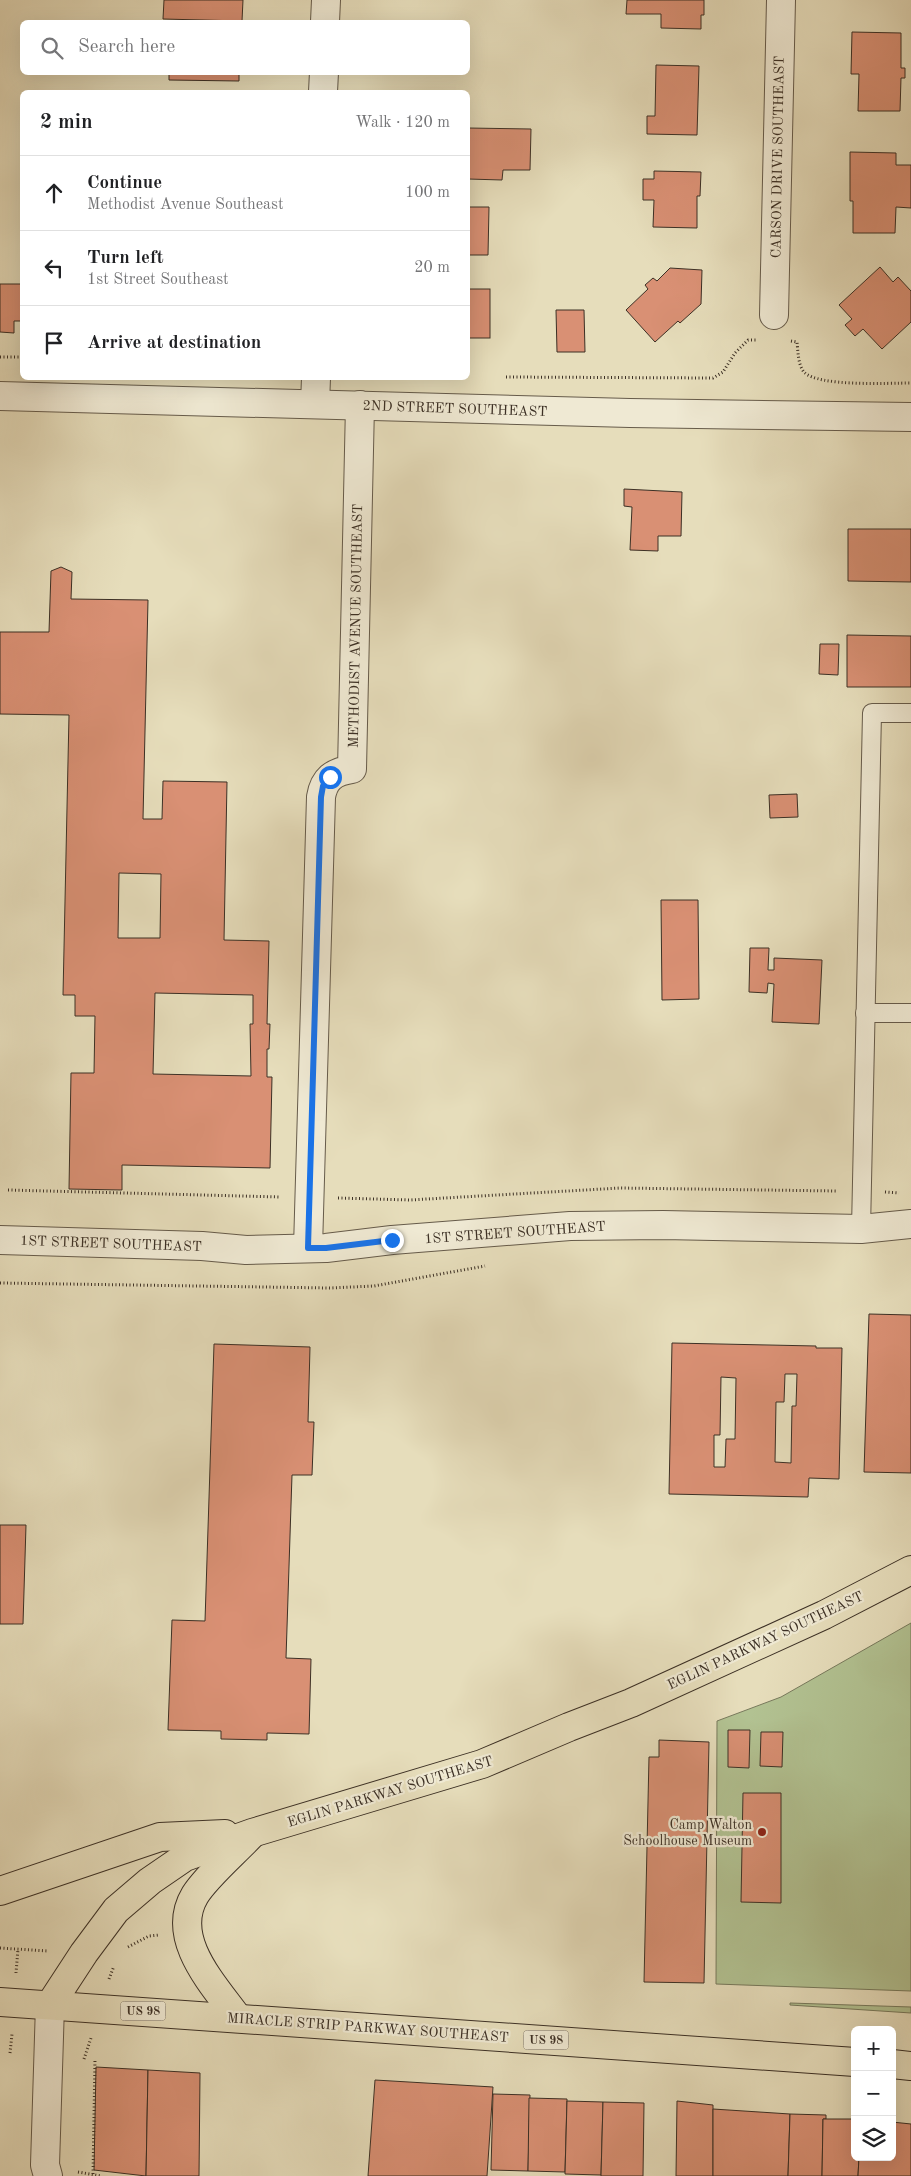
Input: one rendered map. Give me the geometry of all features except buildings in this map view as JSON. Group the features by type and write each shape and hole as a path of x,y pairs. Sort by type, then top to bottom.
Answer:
{"highway":[{"name":"EGLIN PARKWAY SOUTHEAST","path":"50,2005 84,1953 116,1910 134,1894 185,1857 252,1833 482,1764 631,1703 824,1614 911,1570"},
{"path":"0,1891 160,1836 252,1833"},
{"path":"237,2017 201,1967 190,1943 187,1915 196,1893 252,1833"},
{"name":"MIRACLE STRIP PARKWAY SOUTHEAST","path":"0,2002 237,2017 851,2062"},
{"path":"896,2064 911,2066"}],"street":[{"path":"325,20 326,0"},
{"name":"CARSON DRIVE SOUTHEAST","path":"774,315 781,0"},
{"path":"323,90 324,75"},
{"name":"2ND STREET SOUTHEAST","path":"0,396 316,391 360,405 630,413 911,417"},
{"name":"METHODIST AVENUE SOUTHEAST","path":"308,1248 321,797 323,786 330,777 340,771 352,769 360,405"},
{"name":"1ST STREET SOUTHEAST","path":"0,1240 202,1246 246,1250 308,1248 570,1226 662,1225 860,1229 911,1224"},
{"path":"860,1229 911,1243"},
{"path":"48,2176 45,2165 50,2005"}],"lane":[{"path":"860,1229 872,712 911,713"},
{"path":"865,1013 911,1013"}],"path":[{"path":"497,377 713,378 723,372 735,353 748,340 764,340"},
{"path":"788,341 797,342 798,358 803,371 814,379 831,382 911,383"},
{"path":"0,357 20,357"},
{"path":"8,1190 410,1200 620,1188 901,1192"},
{"path":"126,1948 149,1936 188,1930"},
{"path":"84,2058 115,1961"},
{"path":"93,2174 95,2059"}],"green space":[{"path":"911,1623 911,1991 716,1984 717,1721 781,1697"},
{"path":"790,2003 911,2007 911,2013 790,2005"}],"place":[{"name":"Camp Walton Schoolhouse Museum","path":"762,1832"}],"route":[{"path":"330,777 323,786 321,797 308,1248 326,1248 392,1240"}]}
